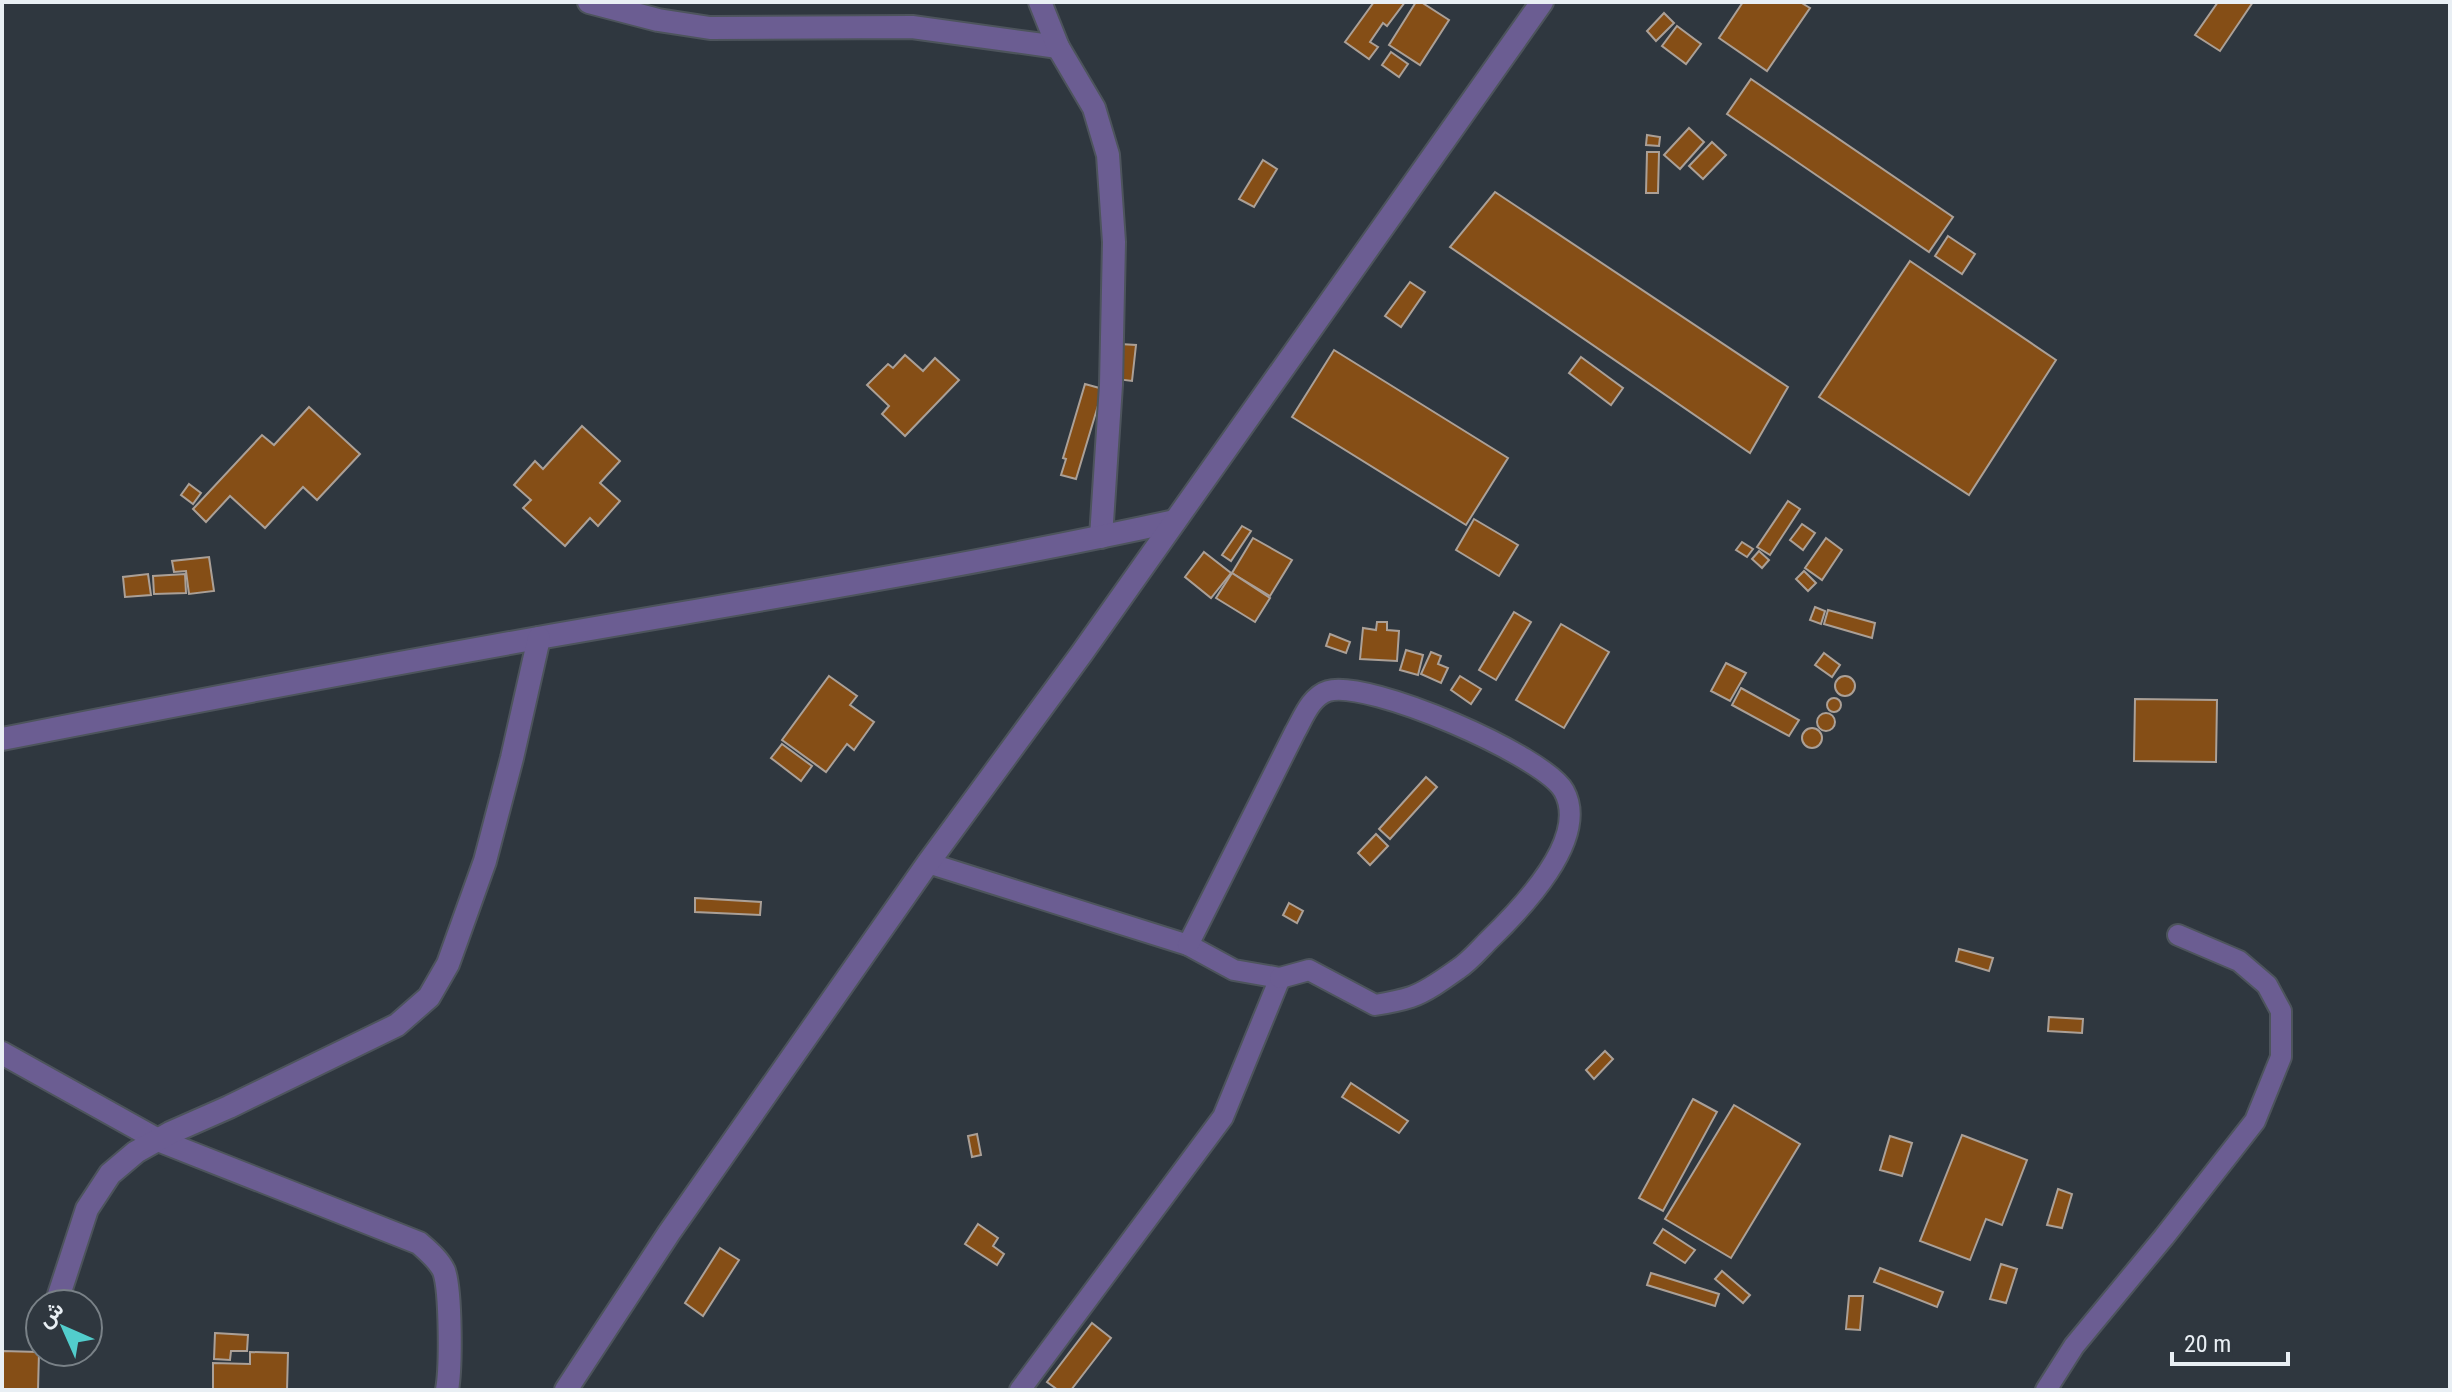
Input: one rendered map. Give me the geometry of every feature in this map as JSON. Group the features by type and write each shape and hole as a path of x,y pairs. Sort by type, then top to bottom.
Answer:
{"street":[{"path":"589,2 658,20 710,28 912,27 1058,47"},
{"path":"1040,2 1058,47 1094,108 1108,155 1114,242 1111,385 1101,537"},
{"path":"566,1390 669,1233 928,863 1175,521 1542,2"},
{"path":"2,739 247,690 1101,537 1175,521"},
{"path":"61,1288 87,1209 110,1174 136,1152 397,1025 429,997 448,964 485,861 539,638"},
{"path":"2,1053 158,1140 419,1243 443,1271 450,1375 447,1390"}],"lane":[{"path":"928,863 1188,945 1234,970 1280,978 1309,970 1375,1005 1414,996 1460,968 1507,922 1552,865 1568,828 1569,808 1564,791 1549,774 1485,738 1422,709 1343,689 1327,691 1314,700 1295,732 1188,945"},
{"path":"2046,1390 2074,1346 2255,1121 2281,1057 2281,1011 2267,985 2239,961 2178,935"},
{"path":"1020,1390 1223,1117 1280,978"}],"building":[{"path":"1374,2 1405,2 1387,26 1383,23 1370,42 1378,47 1369,59 1345,42"},
{"path":"1416,2 1449,20 1420,65 1389,45"},
{"path":"1743,2 1800,2 1810,8 1767,71 1719,38"},
{"path":"2218,2 2253,2 2220,51 2195,35"},
{"path":"1664,13 1674,23 1656,41 1647,31"},
{"path":"1677,26 1701,44 1686,64 1662,46"},
{"path":"1391,52 1408,64 1399,77 1382,65"},
{"path":"1751,79 1953,217 1929,252 1727,114"},
{"path":"1689,128 1704,142 1680,169 1664,155"},
{"path":"1647,135 1660,137 1659,146 1646,145"},
{"path":"1712,142 1726,155 1703,179 1689,166"},
{"path":"1647,152 1659,152 1658,193 1646,193"},
{"path":"1263,160 1277,169 1254,207 1239,199"},
{"path":"1495,192 1788,387 1750,453 1450,247"},
{"path":"1948,236 1975,254 1962,274 1935,256"},
{"path":"1910,261 2056,360 1969,495 1819,397"},
{"path":"1410,282 1425,292 1401,327 1385,316"},
{"path":"1120,344 1136,345 1132,381 1116,379"},
{"path":"1334,350 1508,458 1466,525 1292,417"},
{"path":"905,355 923,371 935,358 959,380 905,436 882,414 889,406 867,385 888,364 893,368"},
{"path":"1581,357 1623,388 1611,405 1569,373"},
{"path":"1085,384 1103,389 1076,479 1061,475 1066,459 1063,458"},
{"path":"309,407 360,454 317,500 303,487 265,528 230,496 206,522 193,509 262,435 274,445"},
{"path":"582,426 620,461 600,483 620,501 598,526 590,518 565,546 523,508 531,500 514,485 535,461 543,469"},
{"path":"189,484 201,493 193,504 181,495"},
{"path":"1788,501 1800,509 1770,555 1757,547"},
{"path":"1474,519 1518,545 1499,576 1456,550"},
{"path":"1802,524 1815,533 1803,550 1790,540"},
{"path":"1242,526 1251,531 1231,561 1222,555"},
{"path":"1253,538 1292,560 1270,596 1232,573"},
{"path":"1826,538 1842,550 1822,580 1805,568"},
{"path":"1742,542 1753,549 1747,557 1736,550"},
{"path":"1759,551 1769,560 1762,568 1752,559"},
{"path":"1204,552 1231,573 1211,598 1185,577"},
{"path":"209,557 214,591 189,594 186,571 174,572 172,561"},
{"path":"1804,571 1816,583 1808,591 1796,579"},
{"path":"1232,573 1270,598 1255,622 1216,598"},
{"path":"148,574 151,595 125,597 123,577"},
{"path":"185,574 186,593 154,594 153,576"},
{"path":"1815,607 1825,611 1821,624 1810,620"},
{"path":"1828,610 1875,623 1872,638 1824,624"},
{"path":"1514,612 1531,622 1496,680 1479,670"},
{"path":"1377,622 1387,622 1387,630 1399,631 1397,661 1360,659 1363,628 1376,630"},
{"path":"1561,624 1609,652 1564,728 1516,700"},
{"path":"1330,634 1350,642 1346,653 1326,646"},
{"path":"1406,650 1423,655 1418,675 1400,670"},
{"path":"1431,652 1441,656 1438,664 1448,668 1441,683 1421,674"},
{"path":"1824,653 1840,665 1832,677 1815,665"},
{"path":"1726,663 1746,673 1730,701 1711,691"},
{"path":"829,676 857,696 850,705 874,722 854,750 847,744 826,772 782,740"},
{"path":"1460,676 1481,689 1471,704 1451,690"},
{"path":"1845,676 1852,679 1855,686 1852,693 1845,696 1838,693 1835,686 1838,679"},
{"path":"1741,688 1799,720 1789,736 1732,705"},
{"path":"1834,698 1841,705 1834,712 1827,705"},
{"path":"2135,699 2217,700 2216,762 2134,761"},
{"path":"1826,713 1835,722 1826,731 1817,722"},
{"path":"1812,728 1819,731 1822,738 1819,745 1812,748 1805,745 1802,738 1805,731"},
{"path":"782,744 812,766 801,781 771,758"},
{"path":"1426,777 1437,787 1390,839 1379,829"},
{"path":"1376,834 1388,846 1370,865 1358,853"},
{"path":"695,898 761,902 760,915 695,912"},
{"path":"1289,903 1303,911 1297,923 1283,915"},
{"path":"1959,949 1993,958 1989,971 1956,961"},
{"path":"2049,1017 2083,1019 2082,1033 2048,1031"},
{"path":"1605,1051 1613,1059 1594,1079 1586,1070"},
{"path":"1351,1083 1408,1121 1399,1133 1342,1097"},
{"path":"1693,1099 1717,1112 1663,1211 1639,1198"},
{"path":"1734,1105 1800,1144 1731,1258 1665,1219"},
{"path":"977,1134 981,1155 972,1157 968,1136"},
{"path":"1962,1135 2027,1160 2002,1225 1986,1219 1970,1260 1920,1241"},
{"path":"1890,1136 1912,1143 1902,1176 1880,1170"},
{"path":"2058,1189 2072,1194 2062,1228 2047,1225"},
{"path":"978,1224 998,1238 993,1246 1004,1254 997,1265 965,1244"},
{"path":"1663,1229 1695,1250 1685,1263 1654,1243"},
{"path":"720,1248 739,1260 703,1316 685,1303"},
{"path":"2001,1264 2017,1269 2006,1303 1990,1299"},
{"path":"1880,1268 1943,1292 1937,1307 1874,1282"},
{"path":"1722,1271 1750,1295 1743,1303 1715,1279"},
{"path":"1651,1273 1719,1294 1715,1306 1647,1285"},
{"path":"1849,1296 1863,1296 1860,1330 1846,1329"},
{"path":"1092,1323 1111,1338 1071,1390 1058,1390 1047,1382"},
{"path":"215,1333 248,1335 247,1351 231,1351 230,1360 214,1359"},
{"path":"2,1351 24,1352 24,1368 39,1368 38,1390 2,1390"},
{"path":"250,1352 288,1353 287,1390 213,1390 213,1363 250,1364"}]}
